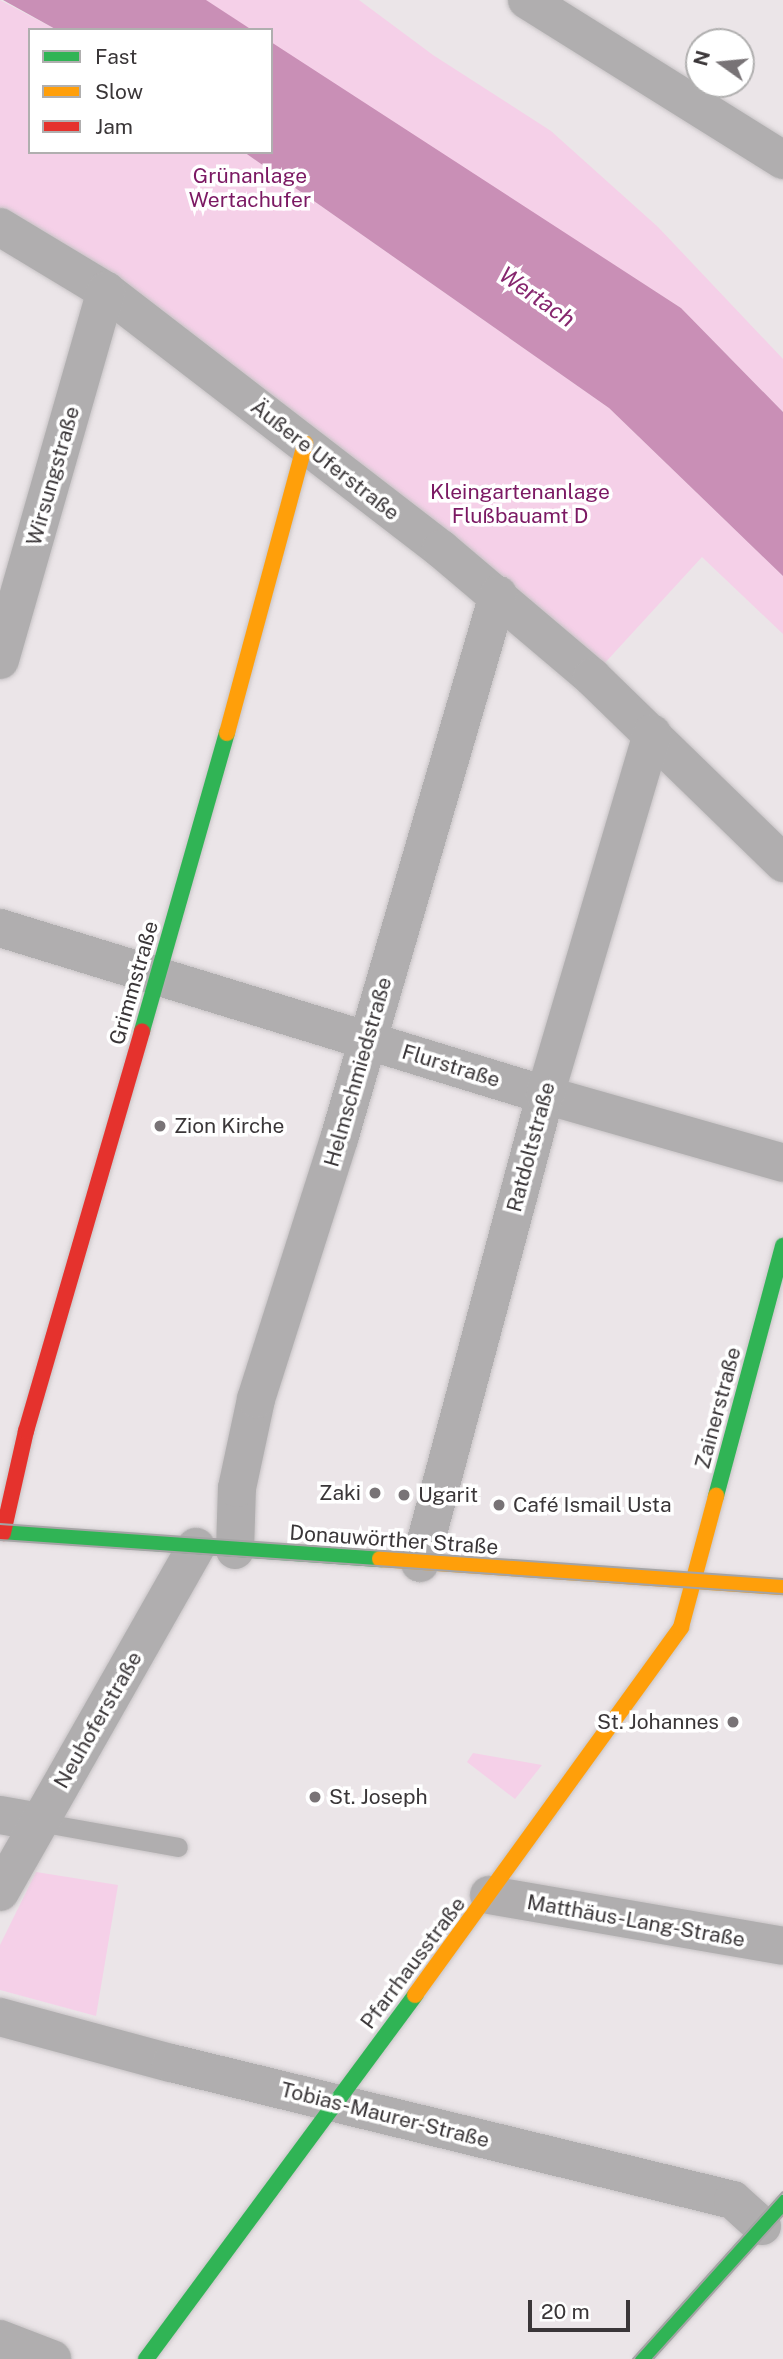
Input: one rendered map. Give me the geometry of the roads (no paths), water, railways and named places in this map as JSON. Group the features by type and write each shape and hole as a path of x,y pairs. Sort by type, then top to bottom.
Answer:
{"street":[{"path":"549,6 783,160"},
{"name":"Äußere Uferstraße","path":"0,227 106,292 305,443 498,595 652,733 783,863"},
{"name":"Wirsungstraße","path":"0,660 106,292"},
{"name":"Grimmstraße","path":"1,1533 26,1431 158,975 305,443"},
{"name":"Helmschmiedstraße","path":"235,1550 237,1488 256,1399 367,1040 498,595"},
{"name":"Ratdoltstraße","path":"420,1563 545,1095 652,733"},
{"name":"Flurstraße","path":"0,928 545,1095 783,1163"},
{"name":"Zainerstraße","path":"693,1580 783,1246"},
{"name":"Donauwörther Straße","path":"1,1533 783,1587"},
{"name":"Neuhoferstraße","path":"0,1892 196,1547"},
{"name":"Pfarrhausstraße","path":"146,2359 489,1895 681,1626 693,1580"},
{"path":"0,1815 39,1822"},
{"name":"Matthäus-Lang-Straße","path":"489,1895 783,1946"},
{"name":"Tobias-Maurer-Straße","path":"0,2017 733,2200 773,2214"},
{"path":"643,2359 773,2214"},
{"path":"0,2339 52,2359"}],"lane":[{"path":"39,1822 178,1847"}],"water":[{"path":"3,0 206,0 249,28 53,28"},
{"name":"Wertach","path":"273,43 681,308 783,412 783,576 609,408 247,154 273,154"}],"tram line":[{"path":"0,1524 783,1579"},
{"path":"0,1540 783,1594"},
{"path":"633,2359 783,2192"},
{"path":"653,2359 783,2215"}],"place":[{"name":"Zion Kirche","path":"160,1126"},
{"name":"Zaki","path":"375,1493"},
{"name":"Ugarit","path":"404,1495"},
{"name":"Café Ismail Usta","path":"499,1505"},
{"name":"St. Johannes","path":"733,1722"},
{"name":"St. Joseph","path":"315,1797"}],"park label":[{"name":"Grünanlage Wertachufer","path":"250,188"},
{"name":"Kleingartenanlage Flußbauamt D","path":"520,504"}]}
